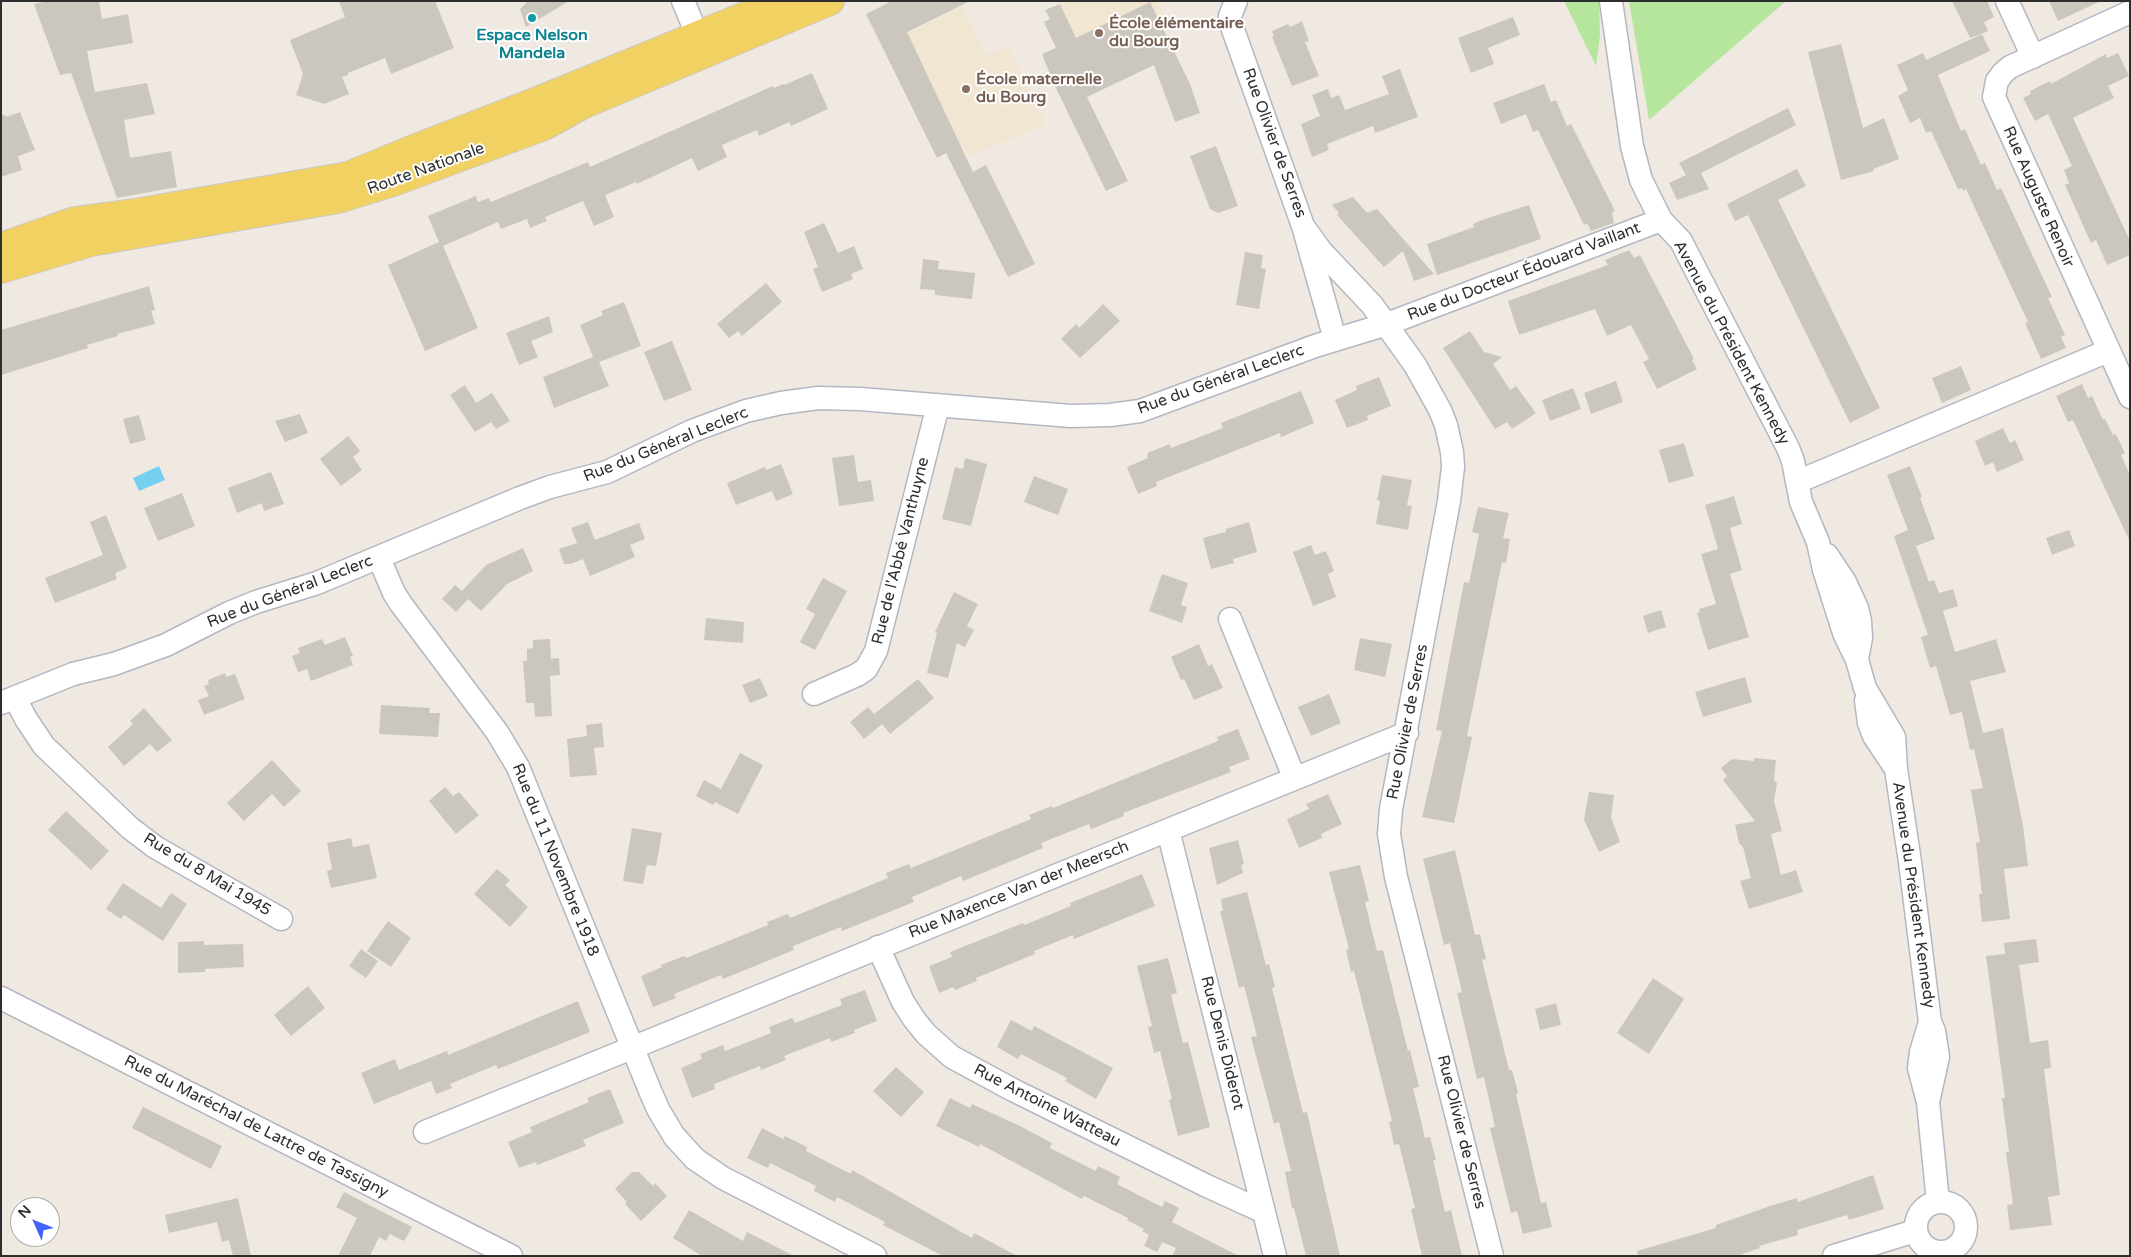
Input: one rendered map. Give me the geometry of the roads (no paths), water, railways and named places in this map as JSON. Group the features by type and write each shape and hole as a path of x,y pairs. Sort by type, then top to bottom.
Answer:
{"main road":[{"name":"Route Nationale","path":"1,269 59,250 120,236 289,209 349,196 394,182 544,126 701,45 776,1"},
{"name":"Route Nationale","path":"1,247 75,221 141,212 348,176 701,45 830,1"}],"street":[{"path":"683,1 701,45"},
{"name":"Avenue du Président Kennedy","path":"1611,1 1636,164 1646,194 1661,220 1684,247 1788,448 1801,502 1818,542 1844,633 1857,660 1865,688 1869,723 1881,748 1896,769 1930,1022 1921,1052 1919,1068 1928,1102 1938,1202"},
{"path":"2007,1 2033,57"},
{"name":"Rue Olivier de Serres","path":"1236,2 1230,16 1231,24 1303,226 1335,339"},
{"name":"Rue Auguste Renoir","path":"2130,12 2003,73 1994,88 1994,97 2130,398"},
{"name":"Rue du Docteur Édouard Vaillant","path":"1387,324 1661,220"},
{"name":"Rue Olivier de Serres","path":"1303,226 1321,251 1387,324 1425,381 1440,410 1450,439 1453,467 1449,501 1407,733 1391,809 1389,834 1392,860 1492,1256"},
{"name":"Rue du Général Leclerc","path":"8,701 73,674 114,664 166,645 210,621 256,602 317,583 527,495 608,472 692,431 746,411 781,402 818,398 938,405 1071,416 1110,415 1140,411 1335,339 1387,324"},
{"path":"1797,482 2108,351"},
{"name":"Rue de l'Abbé Vanthuyne","path":"814,694 857,675 866,668 876,651 938,405"},
{"name":"Rue du 11 Novembre 1918","path":"379,558 394,593 401,604 497,732 518,767 632,1047 666,1124 684,1148 696,1159 740,1188 875,1256"},
{"path":"1230,619 1294,777"},
{"name":"Rue du 8 Mai 1945","path":"8,701 26,719 44,746 130,828 155,847 281,919"},
{"name":"Rue Maxence Van der Meersch","path":"632,1047 1294,777 1407,733"},
{"name":"Rue Denis Diderot","path":"1168,830 1275,1256"},
{"name":"Rue Antoine Watteau","path":"878,947 914,1019 926,1034 952,1056 1013,1090 1207,1186 1264,1212"},
{"name":"Rue du Maréchal de Lattre de Tassigny","path":"1,998 511,1256"},
{"path":"425,1132 632,1047"},
{"path":"1938,1202 1957,1207 1966,1224 1961,1242 1945,1254 1932,1252 1926,1248 1915,1231 1922,1212 1926,1207 1938,1202"},
{"path":"1834,1256 1915,1231"}],"water":[{"path":"159,466 165,480 139,491 133,478"}],"place":[{"name":"Espace Nelson Mandela","path":"532,18"},
{"name":"École élémentaire du Bourg","path":"1099,33"},
{"name":"École maternelle du Bourg","path":"966,89"}]}
